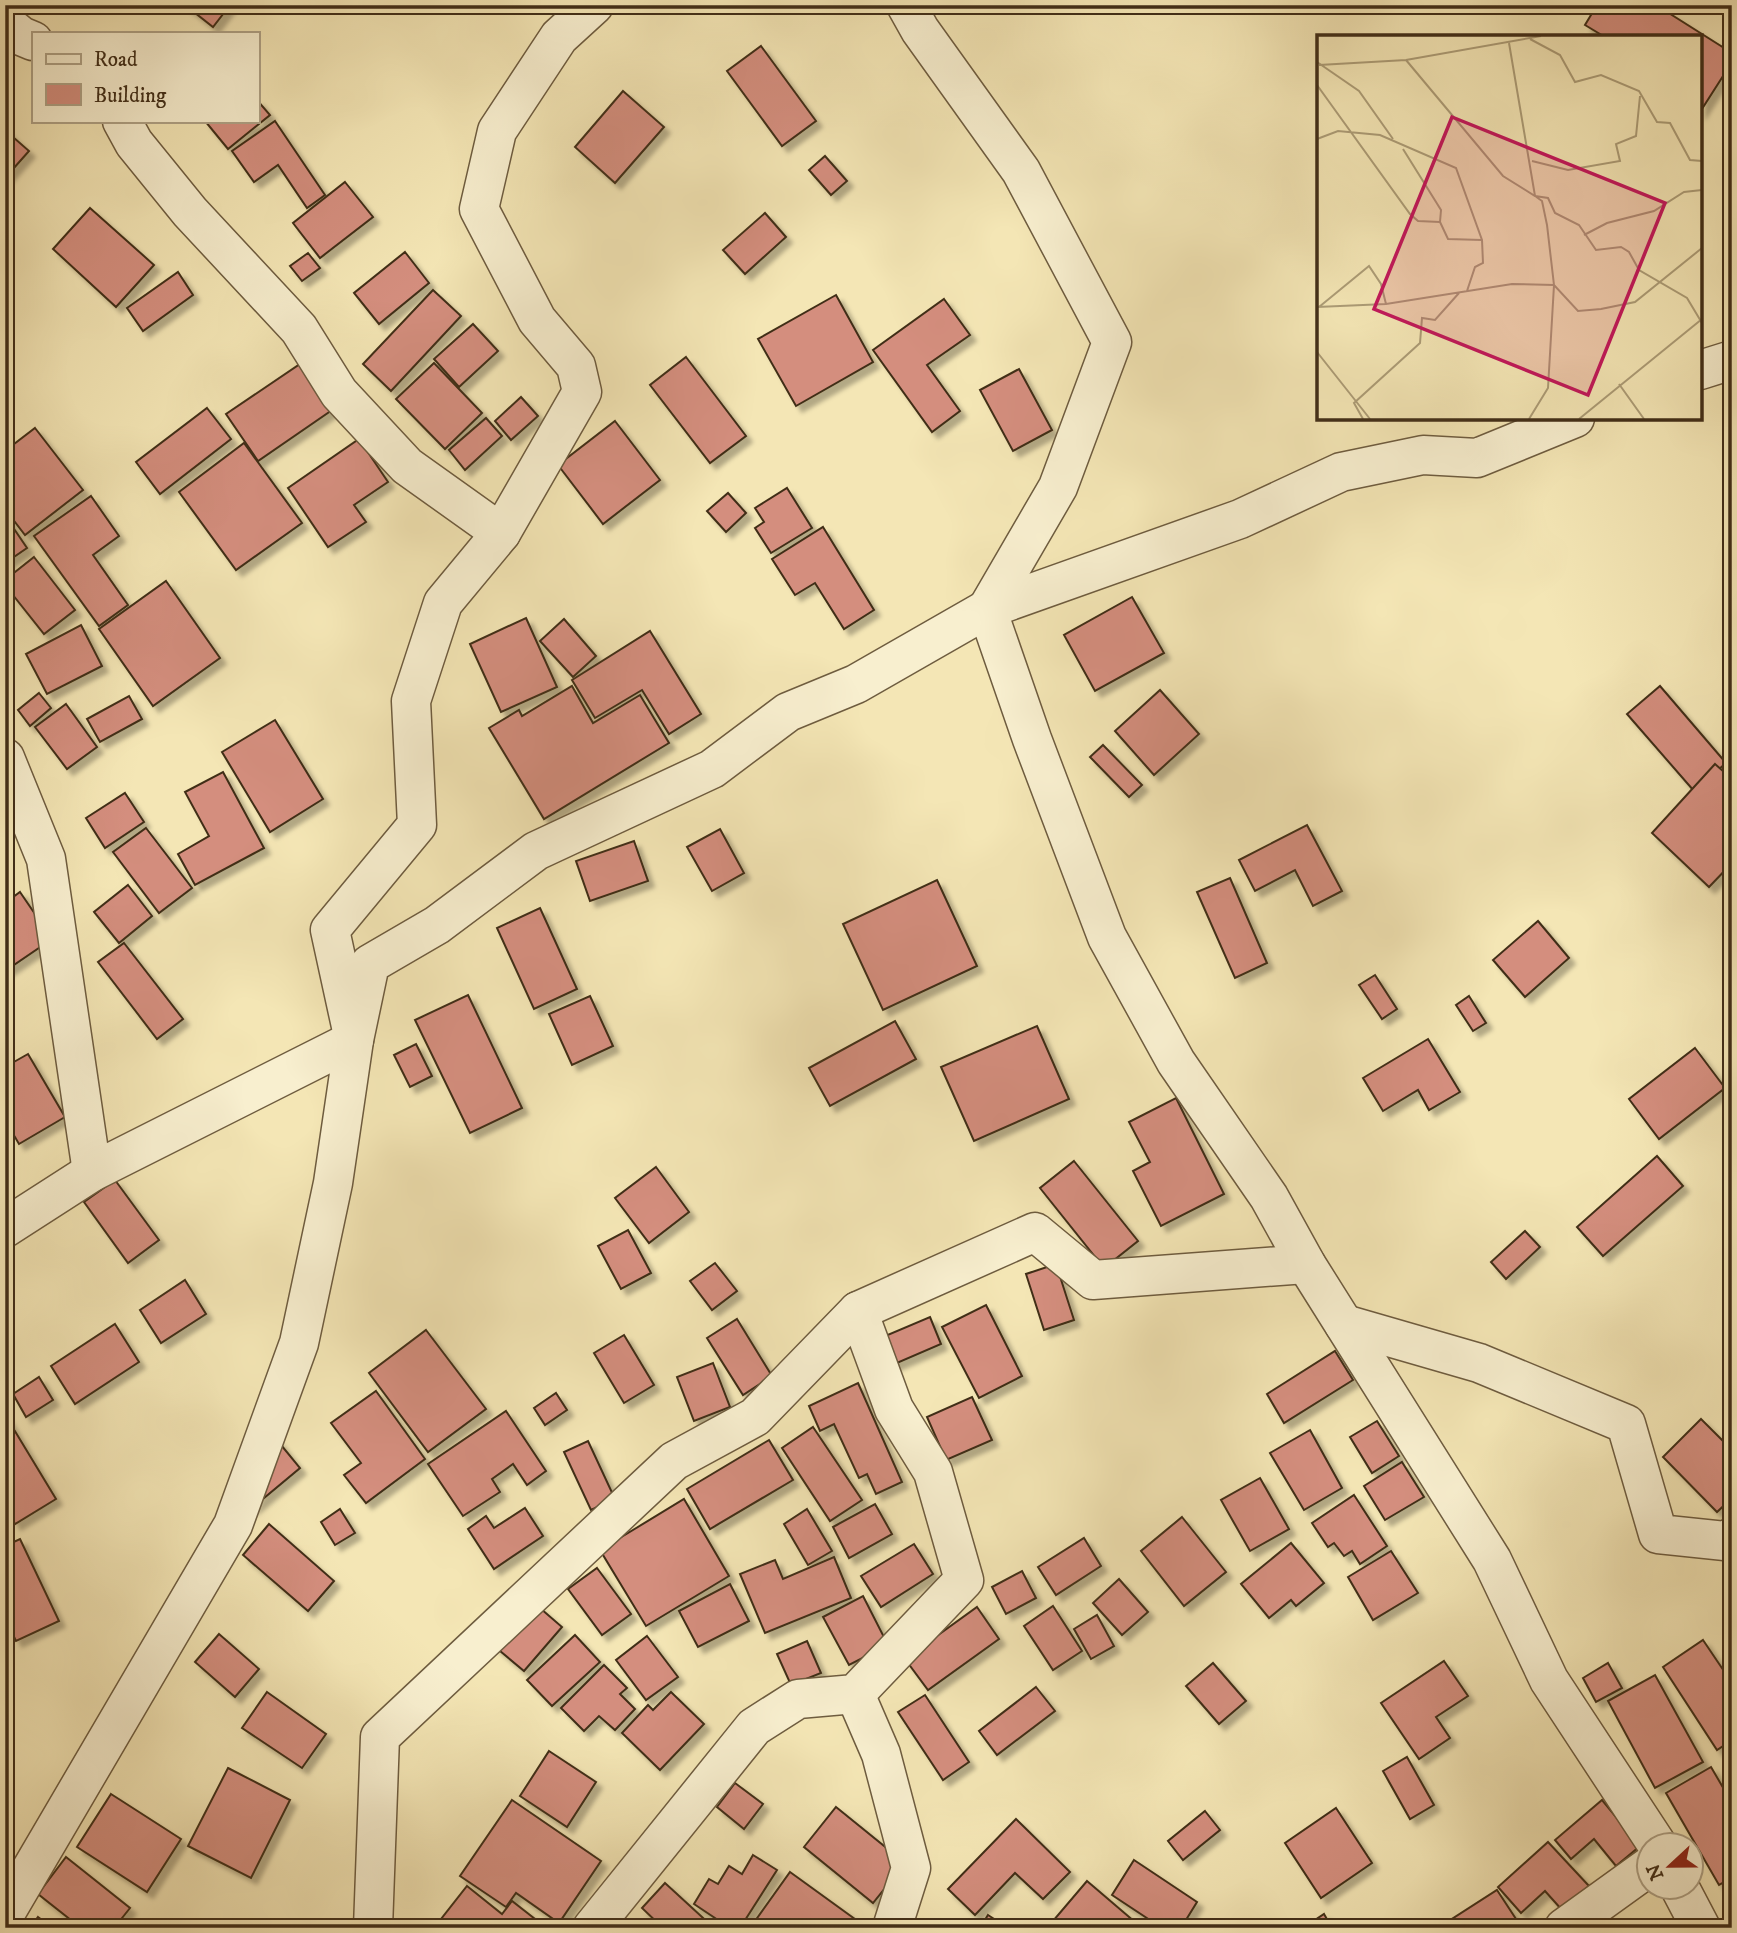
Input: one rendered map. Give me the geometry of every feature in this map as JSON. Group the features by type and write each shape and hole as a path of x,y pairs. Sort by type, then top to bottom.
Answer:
{"street":[{"path":"354,1040 330,930 417,825 411,701 443,603 501,533 582,392 576,366 537,320 479,209 497,131 559,37 594,5"},
{"path":"906,5 920,30 1021,171 1112,342 1058,487 987,609 1107,937 1176,1062 1269,1197 1306,1264 1492,1560 1549,1680 1649,1832"},
{"path":"5,23 21,36 32,41"},
{"path":"123,122 134,143 190,212 299,329 340,394 407,466 501,533"},
{"path":"1702,369 1732,360"},
{"path":"5,1914 233,1525 299,1343 333,1182 354,1040 370,964 437,925 536,851 712,769 788,712 856,684 987,609 1240,519 1341,472 1423,455 1477,458 1570,420"},
{"path":"5,758 46,859 92,1172"},
{"path":"5,1228 92,1172 354,1040"},
{"path":"373,1928 380,1737 674,1461 755,1417 858,1311 1035,1232 1093,1280 1306,1264"},
{"path":"592,1928 754,1727 798,1699 855,1694 964,1580 933,1472 894,1409 858,1311"},
{"path":"1344,1324 1479,1363 1626,1424 1657,1534 1725,1541 1732,1537"},
{"path":"855,1694 881,1754 911,1868 892,1928"},
{"path":"1564,1928 1636,1876"},
{"path":"1687,1902 1701,1928"}],"building":[{"path":"185,5 230,5 213,27"},
{"path":"1597,5 1656,5 1732,53 1732,62 1702,109 1702,35 1602,35 1585,25"},
{"path":"761,46 816,121 782,146 727,71"},
{"path":"623,91 664,127 615,183 575,147"},
{"path":"259,102 270,115 228,149 206,122 259,122"},
{"path":"275,121 325,195 307,208 278,165 254,182 232,151"},
{"path":"5,130 29,151 5,178"},
{"path":"825,156 847,181 831,195 809,170"},
{"path":"345,182 373,217 320,258 293,223"},
{"path":"90,208 154,265 116,307 53,249"},
{"path":"765,213 786,237 745,274 723,250"},
{"path":"405,252 429,283 379,324 354,293"},
{"path":"308,253 320,268 302,281 290,266"},
{"path":"178,272 193,295 143,331 127,308"},
{"path":"433,290 461,316 391,391 363,364"},
{"path":"836,295 873,362 796,406 758,339"},
{"path":"944,299 970,335 927,365 960,411 932,432 873,350"},
{"path":"473,324 498,351 459,387 434,359"},
{"path":"686,357 746,436 710,463 650,385"},
{"path":"303,362 335,408 258,461 226,414"},
{"path":"434,363 482,413 445,449 396,399"},
{"path":"1019,369 1052,430 1013,451 980,390"},
{"path":"521,397 538,416 511,440 495,421"},
{"path":"207,408 231,439 160,494 136,462"},
{"path":"486,418 502,436 465,470 449,450"},
{"path":"615,421 660,480 603,524 558,465"},
{"path":"35,428 83,490 25,535 5,509 5,451"},
{"path":"359,439 388,482 354,505 366,522 328,547 288,488"},
{"path":"244,443 302,523 236,570 179,492"},
{"path":"787,488 812,528 771,553 755,528 764,522 755,508"},
{"path":"728,493 746,513 726,532 707,511"},
{"path":"91,496 119,536 93,555 128,605 99,626 34,536"},
{"path":"5,517 27,548 5,563"},
{"path":"823,527 874,610 844,629 815,583 795,595 772,559"},
{"path":"34,557 75,610 44,634 5,585 5,580"},
{"path":"166,581 220,658 153,706 99,629"},
{"path":"1132,597 1164,653 1095,691 1064,635"},
{"path":"526,618 557,687 501,712 470,644"},
{"path":"564,619 596,656 573,677 540,641"},
{"path":"81,625 102,666 47,694 26,654"},
{"path":"650,631 701,714 669,734 642,690 595,718 572,680"},
{"path":"572,686 593,723 640,695 669,743 544,819 489,728 519,710 522,716"},
{"path":"1660,686 1726,763 1694,791 1627,714"},
{"path":"1160,690 1199,734 1154,775 1115,731"},
{"path":"39,693 51,708 30,726 18,710"},
{"path":"129,696 142,719 100,742 87,719"},
{"path":"66,704 97,747 67,769 35,727"},
{"path":"275,720 323,799 270,832 222,752"},
{"path":"1103,745 1142,785 1129,797 1090,757"},
{"path":"1715,764 1732,779 1732,863 1709,887 1652,833"},
{"path":"223,772 264,848 195,885 178,854 209,836 185,792"},
{"path":"125,793 144,822 105,848 86,818"},
{"path":"1307,825 1342,891 1313,906 1295,870 1255,891 1239,860"},
{"path":"146,828 192,888 159,913 113,852"},
{"path":"720,829 744,873 712,891 687,847"},
{"path":"634,841 648,881 590,901 576,861"},
{"path":"1230,878 1267,963 1235,978 1197,892"},
{"path":"937,880 977,966 883,1010 843,924"},
{"path":"128,885 152,916 119,943 94,912"},
{"path":"20,892 52,939 5,971 5,903"},
{"path":"540,908 577,989 534,1009 497,928"},
{"path":"1538,921 1569,958 1525,997 1493,960"},
{"path":"124,943 183,1019 157,1039 98,962"},
{"path":"1375,975 1397,1009 1382,1019 1359,985"},
{"path":"468,995 522,1108 470,1133 415,1020"},
{"path":"590,996 613,1046 572,1065 549,1014"},
{"path":"1469,996 1486,1023 1473,1031 1456,1005"},
{"path":"895,1021 916,1059 830,1106 809,1068"},
{"path":"1037,1026 1069,1099 974,1141 941,1067"},
{"path":"1428,1039 1460,1092 1429,1110 1418,1090 1383,1111 1363,1078"},
{"path":"416,1044 432,1076 410,1087 394,1055"},
{"path":"1695,1048 1725,1088 1659,1139 1629,1099"},
{"path":"28,1054 65,1117 19,1144 5,1120 5,1067"},
{"path":"1176,1098 1224,1194 1161,1226 1133,1171 1150,1162 1129,1122"},
{"path":"1657,1156 1683,1186 1603,1256 1577,1227"},
{"path":"1074,1161 1138,1241 1104,1268 1040,1188"},
{"path":"656,1167 689,1212 649,1243 615,1198"},
{"path":"115,1180 159,1240 128,1263 84,1202"},
{"path":"628,1230 651,1273 621,1289 598,1246"},
{"path":"1525,1231 1540,1247 1506,1279 1491,1262"},
{"path":"715,1263 737,1291 712,1310 690,1281"},
{"path":"1056,1264 1074,1320 1044,1330 1026,1274"},
{"path":"185,1280 206,1314 161,1343 140,1310"},
{"path":"986,1305 1022,1376 979,1398 942,1327"},
{"path":"930,1317 941,1344 883,1369 871,1342"},
{"path":"737,1319 772,1376 743,1395 707,1338"},
{"path":"115,1324 139,1362 75,1404 51,1366"},
{"path":"426,1330 486,1409 428,1452 369,1373"},
{"path":"624,1335 654,1385 624,1403 594,1353"},
{"path":"1335,1351 1353,1380 1284,1423 1267,1394"},
{"path":"713,1363 730,1407 694,1421 677,1377"},
{"path":"39,1377 53,1400 26,1417 13,1394"},
{"path":"858,1383 902,1482 876,1494 867,1474 859,1478 834,1424 820,1431 809,1406"},
{"path":"376,1391 425,1459 366,1503 344,1475 361,1463 331,1423"},
{"path":"556,1393 567,1410 545,1425 534,1408"},
{"path":"972,1397 992,1440 946,1460 927,1417"},
{"path":"506,1411 546,1471 527,1485 513,1464 492,1479 500,1492 463,1516 428,1464"},
{"path":"7,1418 56,1499 15,1524 5,1507"},
{"path":"1701,1419 1732,1450 1732,1498 1717,1512 1663,1457"},
{"path":"1377,1421 1399,1456 1372,1473 1350,1437"},
{"path":"813,1427 862,1500 830,1521 782,1448"},
{"path":"1310,1430 1342,1488 1304,1510 1270,1453"},
{"path":"277,1440 300,1468 252,1508"},
{"path":"769,1440 793,1480 710,1529 687,1489"},
{"path":"588,1441 615,1499 591,1510 564,1452"},
{"path":"1402,1462 1424,1497 1385,1520 1364,1486"},
{"path":"1260,1478 1289,1529 1250,1551 1221,1500"},
{"path":"1354,1495 1387,1546 1360,1564 1352,1551 1344,1556 1334,1543 1328,1547 1312,1523"},
{"path":"684,1499 729,1576 646,1626 600,1550"},
{"path":"875,1504 892,1534 849,1558 833,1527"},
{"path":"525,1508 543,1536 494,1569 468,1529 486,1516 494,1528"},
{"path":"340,1509 355,1533 335,1545 321,1522"},
{"path":"807,1509 832,1551 808,1565 784,1524"},
{"path":"1182,1517 1226,1572 1184,1606 1141,1551"},
{"path":"269,1524 334,1581 308,1611 243,1555"},
{"path":"1084,1538 1101,1566 1056,1595 1038,1567"},
{"path":"20,1539 59,1621 16,1641 5,1618 5,1546"},
{"path":"1291,1543 1324,1583 1296,1606 1291,1600 1269,1618 1241,1584"},
{"path":"914,1544 933,1574 881,1607 861,1576"},
{"path":"1391,1551 1418,1593 1373,1620 1348,1577"},
{"path":"834,1557 851,1598 765,1633 740,1574 775,1560 783,1579"},
{"path":"597,1568 631,1614 602,1635 568,1589"},
{"path":"1022,1571 1036,1598 1006,1614 992,1587"},
{"path":"1119,1579 1148,1612 1122,1635 1093,1603"},
{"path":"730,1584 749,1621 698,1647 679,1611"},
{"path":"863,1596 888,1645 849,1665 823,1617"},
{"path":"533,1602 562,1627 524,1671 494,1646"},
{"path":"1053,1606 1082,1651 1053,1670 1024,1626"},
{"path":"977,1607 999,1639 928,1690 905,1659"},
{"path":"1097,1615 1114,1646 1091,1659 1074,1629"},
{"path":"219,1634 259,1669 235,1697 195,1662"},
{"path":"575,1635 600,1662 552,1706 527,1680"},
{"path":"647,1636 678,1677 646,1700 616,1660"},
{"path":"1703,1640 1732,1683 1732,1740 1717,1750 1663,1667"},
{"path":"807,1641 821,1673 791,1685 777,1654"},
{"path":"1444,1661 1468,1696 1436,1717 1450,1738 1419,1759 1381,1703"},
{"path":"1213,1663 1246,1701 1219,1724 1186,1686"},
{"path":"1608,1663 1622,1688 1596,1702 1583,1678"},
{"path":"604,1665 627,1688 620,1694 635,1709 615,1730 599,1716 584,1731 561,1708"},
{"path":"1655,1675 1703,1762 1655,1788 1608,1701"},
{"path":"1036,1687 1055,1711 997,1755 979,1731"},
{"path":"267,1692 326,1734 302,1768 242,1728"},
{"path":"671,1692 704,1724 660,1770 622,1733 648,1705 653,1710"},
{"path":"925,1695 969,1762 943,1780 898,1712"},
{"path":"549,1751 596,1782 567,1827 520,1796"},
{"path":"1407,1757 1434,1805 1410,1819 1383,1771"},
{"path":"1711,1767 1732,1803 1732,1878 1719,1885 1706,1862 1706,1832 1688,1832 1666,1793"},
{"path":"228,1768 290,1800 251,1878 188,1846"},
{"path":"735,1783 763,1804 744,1829 717,1807"},
{"path":"111,1794 181,1839 147,1892 77,1847"},
{"path":"512,1800 601,1861 559,1923 516,1893 506,1907 460,1876"},
{"path":"1602,1800 1636,1841 1636,1849 1616,1866 1594,1839 1571,1859 1555,1840"},
{"path":"836,1807 905,1863 873,1903 804,1847"},
{"path":"1336,1808 1372,1863 1321,1898 1285,1843"},
{"path":"1205,1811 1220,1830 1183,1860 1168,1841"},
{"path":"1016,1819 1070,1872 1043,1899 1015,1873 975,1915 948,1889"},
{"path":"1548,1842 1589,1886 1562,1910 1545,1891 1521,1913 1498,1887"},
{"path":"753,1855 777,1870 740,1928 730,1928 694,1904 709,1879 718,1884 729,1866 742,1874"},
{"path":"66,1857 130,1908 114,1928 81,1928 38,1894"},
{"path":"1134,1860 1197,1902 1181,1928 1162,1928 1112,1895"},
{"path":"790,1872 859,1922 855,1928 750,1928"},
{"path":"1087,1881 1142,1928 1047,1928"},
{"path":"665,1883 714,1928 663,1928 642,1908"},
{"path":"467,1886 502,1914 512,1901 544,1926 434,1928"},
{"path":"1497,1890 1518,1922 1510,1928 1441,1926"},
{"path":"1324,1914 1332,1928 1303,1928"},
{"path":"988,1915 1008,1928 980,1928"},
{"path":"38,1917 53,1928 30,1928"}]}
